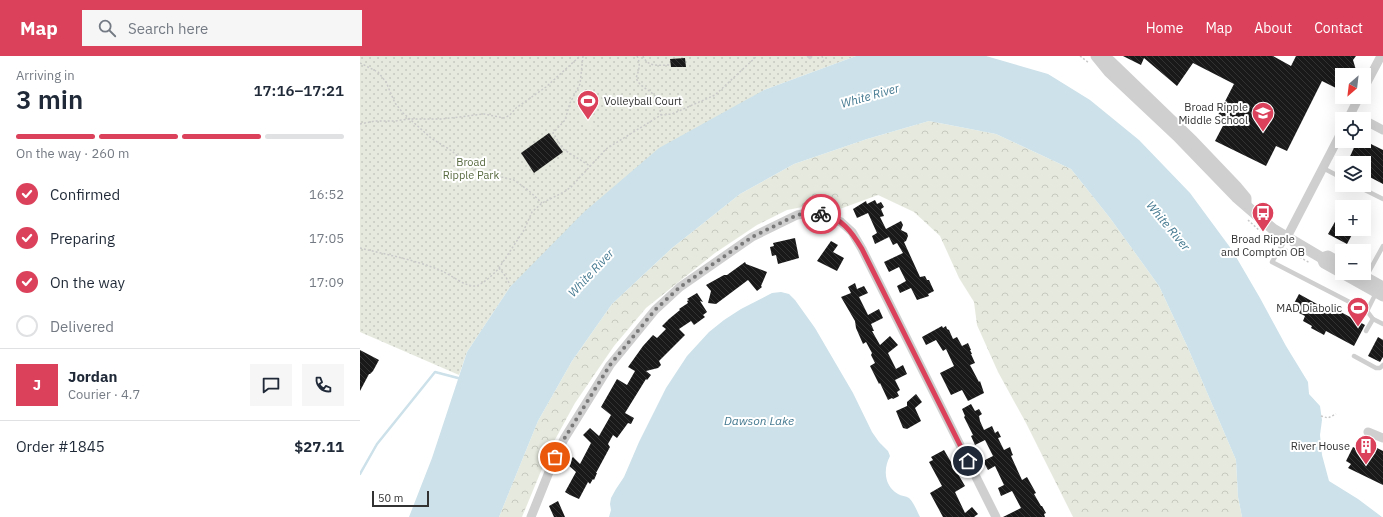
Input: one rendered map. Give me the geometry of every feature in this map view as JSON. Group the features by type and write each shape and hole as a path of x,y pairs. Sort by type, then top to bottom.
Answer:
{"street":[{"path":"1371,75 1381,56"},
{"path":"1100,57 1104,66 1109,72 1177,136 1236,197 1268,226 1322,258 1324,263 1335,269"},
{"path":"1371,124 1383,130"},
{"path":"1287,237 1335,145"},
{"path":"531,517 555,457 564,439 610,365 655,310 680,287 752,237 797,215 809,213 824,215 841,222 852,232 862,249 996,517"},
{"path":"1322,258 1328,256 1335,260"},
{"path":"1356,280 1381,292"},
{"path":"1368,280 1381,292"},
{"path":"1368,432 1383,438"}],"lane":[{"path":"1323,168 1335,174"},
{"path":"1368,192 1383,200"},
{"path":"1287,237 1272,262 1367,311 1373,319 1383,324"},
{"path":"1371,263 1383,246"},
{"path":"1367,311 1381,292"},
{"path":"1366,331 1373,319"},
{"path":"1354,356 1376,368 1380,368 1383,365"}],"path":[{"path":"360,124 375,121 395,122 409,119 442,119 484,114 504,118 546,87 580,56"},
{"path":"583,56 580,84 570,102 565,120 553,133 563,149 590,166"},
{"path":"637,56 640,61 636,78 639,85 648,90 657,99 661,115"},
{"path":"643,56 645,61 652,66 671,65"},
{"path":"360,248 426,264 450,274 470,286 477,286 495,273 499,268 524,230 532,212 542,203 571,187 606,149 661,115 672,114 715,95 757,56"},
{"path":"822,56 824,62"},
{"path":"360,63 378,72 386,82 395,102 403,113 431,138 452,151 468,166 484,173 514,180 542,203"},
{"path":"499,268 509,283"},
{"path":"1321,416 1328,418 1336,414"}],"green space":[{"name":"Broad Ripple Park","path":"360,56 856,56 764,90 510,287 467,352 459,375 360,332"},
{"name":"Volleyball Court","path":"586,111 596,127 589,132 579,116"},
{"path":"929,121 996,134 1071,169 1110,218 1159,286 1188,348 1236,460 1238,497 1242,517 1073,517 1026,423 998,372 977,325 974,302 959,278 940,236 914,212 878,195 837,210 808,206 787,210 757,225 715,253 646,308 614,346 575,403 551,447 522,517 499,517 538,421 572,361 612,304 672,248 740,194 794,164 867,139"}],"water":[{"name":"White River","path":"856,56 986,56 1048,74 1090,100 1139,140 1190,193 1232,250 1308,382 1309,394 1320,406 1322,420 1320,435 1322,455 1329,481 1358,499 1382,517 1242,517 1238,497 1236,460 1188,348 1159,286 1110,218 1071,169 996,134 929,121 867,139 794,164 740,194 672,248 612,304 572,361 538,421 499,517 409,517 432,458 467,352 510,287 584,212 659,148 764,90"},
{"name":"Dawson Lake","path":"781,292 789,294 795,300 815,328 853,393 872,432 888,451 890,456 886,466 887,482 893,491 909,498 920,517 609,517 611,510 611,498 624,477 639,442 666,388 687,356 709,332 724,320 741,309 772,293"}],"building":[{"name":"Broad Ripple Middle School","path":"1123,56 1273,56 1291,66 1296,56 1356,56 1353,60 1355,68 1335,68 1335,88 1322,81 1287,151 1276,146 1266,166 1215,141 1226,120 1218,115 1234,84 1193,63 1177,86 1144,58 1141,65"},
{"path":"685,58 686,67 671,67 670,59"},
{"path":"549,133 563,152 534,173 521,153"},
{"path":"1371,144 1383,150 1383,184 1371,178 1371,156 1350,156 1354,148 1371,148"},
{"path":"875,200 877,204 881,202 884,207 881,209 884,216 880,217 886,229 901,221 903,225 901,230 907,233 908,236 904,242 920,277 925,276 927,280 929,280 934,291 928,294 929,296 917,300 911,288 900,293 897,286 906,281 899,267 889,272 884,262 903,253 897,243 893,245 889,237 875,244 872,236 877,233 868,213 857,218 853,209 866,201 867,204"},
{"path":"1335,222 1335,236 1351,236 1347,244 1328,234"},
{"path":"795,238 799,258 778,264 776,255 772,256 770,247 774,246 773,243"},
{"path":"831,241 838,245 833,252 844,258 837,271 817,261"},
{"path":"745,262 746,264 767,272 761,286 762,287 757,291 748,280 716,304 708,303 711,291 706,285 724,275 727,275"},
{"path":"855,283 857,289 864,286 868,293 859,297 868,315 879,309 883,318 871,324 874,331 872,331 880,345 890,336 898,345 888,353 896,369 903,365 907,374 895,380 900,390 897,392 899,396 893,399 888,400 880,383 879,384 870,366 875,363 871,355 872,353 866,342 863,344 856,328 855,321 841,297 851,293 848,287"},
{"path":"697,293 707,312 703,315 705,317 694,325 691,321 679,329 685,335 659,361 661,365 658,368 646,371 651,375 647,380 646,379 625,413 634,418 631,424 628,423 617,438 613,435 608,444 610,447 596,473 594,480 593,479 590,484 588,482 579,499 565,492 576,472 567,464 573,457 580,464 591,443 583,435 590,428 599,436 611,415 601,407 617,379 627,385 635,371 628,367 643,346 653,335 657,338 666,329 662,326 680,310 679,309 688,303 687,301 689,300 687,299"},
{"path":"1299,294 1335,314 1337,310 1365,325 1354,346 1326,331 1324,335 1311,328 1312,326 1303,321 1305,316 1291,309"},
{"path":"942,326 943,328 946,326 953,339 957,337 962,346 968,343 971,350 975,363 970,365 979,382 980,381 984,393 968,401 962,390 951,395 940,373 954,366 946,349 943,351 936,340 926,345 922,337"},
{"path":"1378,337 1383,340 1383,357 1380,362 1368,356"},
{"path":"360,350 379,360 373,371 369,374 360,391"},
{"path":"916,394 922,402 915,408 921,421 907,429 903,428 896,411 907,406 907,402"},
{"path":"971,404 975,411 979,409 982,414 979,416 984,430 992,426 995,433 998,431 1001,437 998,438 1004,450 1010,447 1013,455 1011,456 1022,480 1027,477 1036,493 1034,494 1046,513 1044,514 1045,517 1003,517 1021,508 1012,491 1001,496 998,488 1004,485 995,466 988,470 983,461 993,456 985,440 975,445 971,436 973,435 964,417 965,416 962,409"},
{"name":"River House","path":"1353,447 1371,456 1375,447 1383,451 1383,485 1348,468 1351,464 1346,461"},
{"path":"944,450 965,486 955,492 965,513 972,507 978,514 974,517 943,517 930,493 942,486 929,462 933,460 931,457"},
{"path":"558,501 565,517 554,517 549,506"}],"waterway":[{"path":"360,474 377,444 435,372 458,378"}],"way so far":[{"path":"555,457 564,439 610,365 655,310 680,287 752,237 791,217 809,213 821,214"}],"place":[{"name":"Volleyball Court","path":"588,120"},
{"name":"Broad Ripple Middle School","path":"1263,132"},
{"name":"Broad Ripple and Compton OB","path":"1263,232"},
{"name":"MAD Diabolic","path":"1358,328"},
{"name":"River House","path":"1366,466"}],"route":[{"path":"821,214 841,222 852,232 862,249 968,461"}]}
